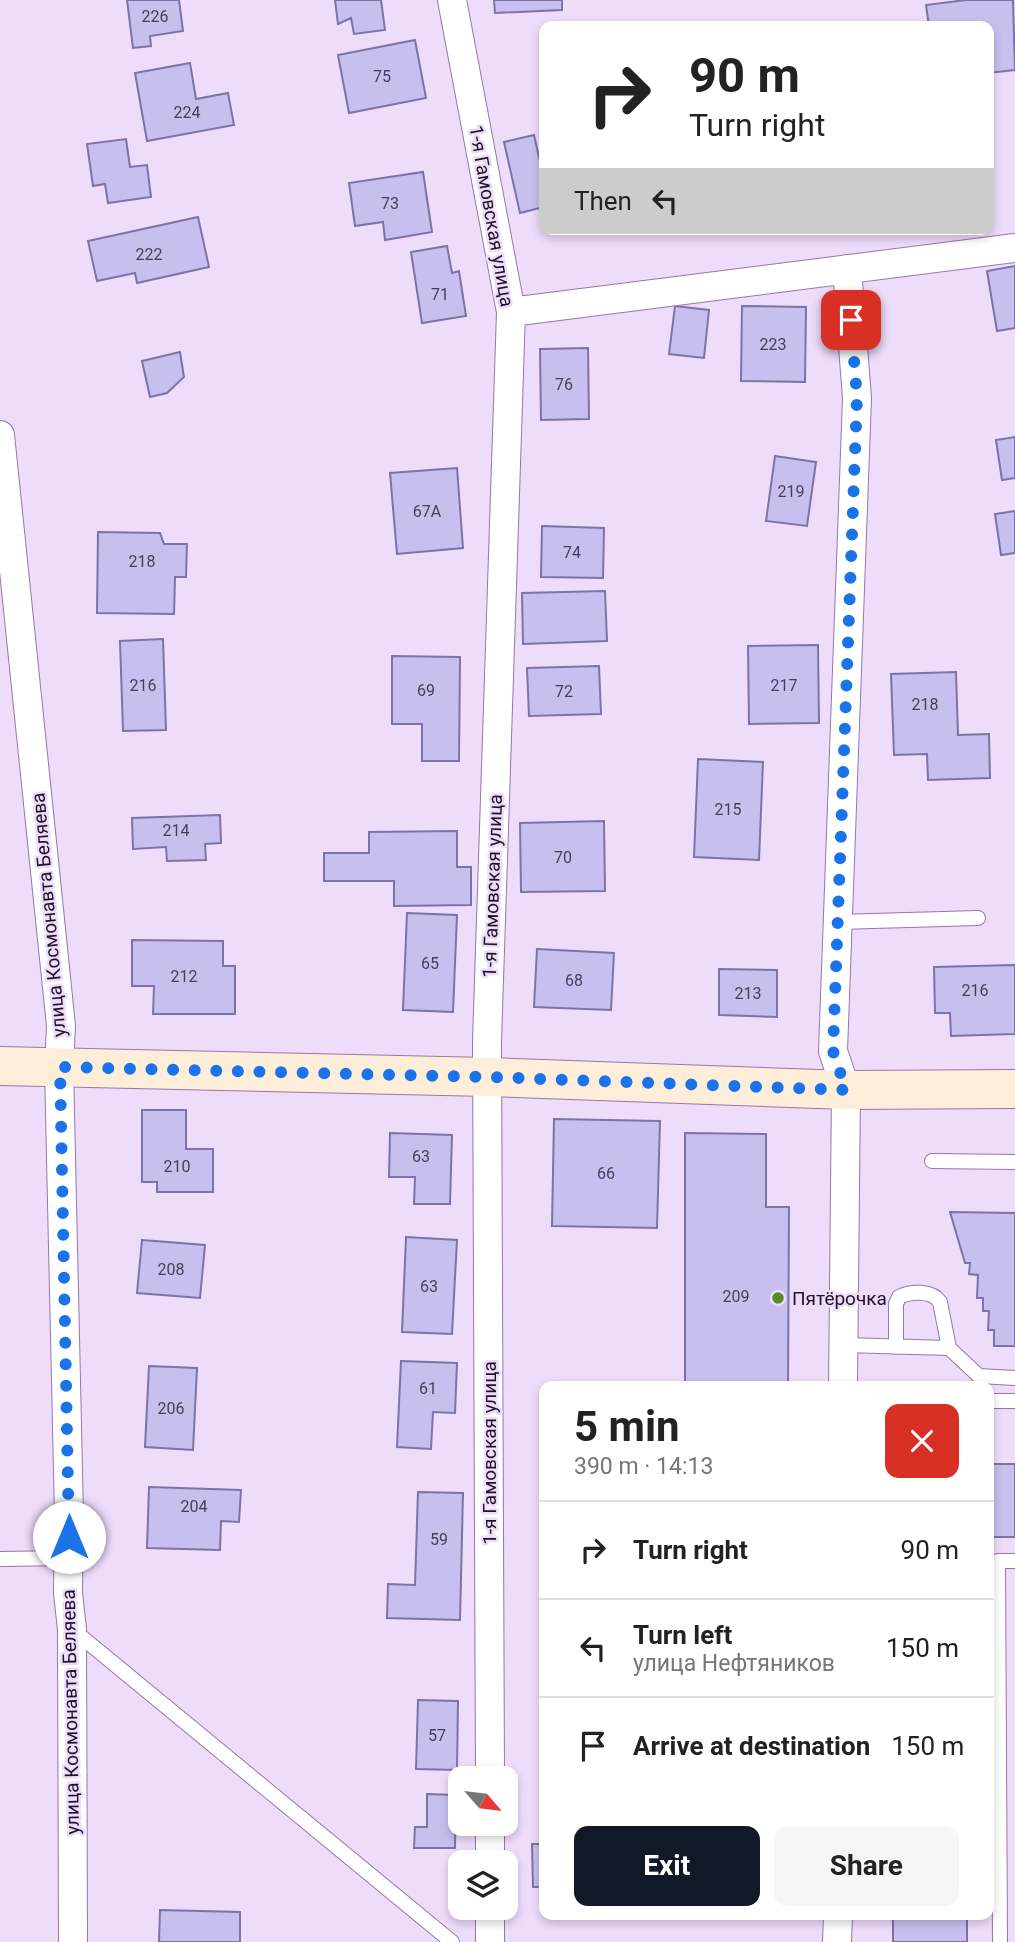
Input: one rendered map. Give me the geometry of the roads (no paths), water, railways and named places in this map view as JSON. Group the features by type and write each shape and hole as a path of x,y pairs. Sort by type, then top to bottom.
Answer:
{"main road":[{"path":"0,1066 488,1077 846,1090 1015,1089"}],"street":[{"name":"1-я Гамовская улица","path":"452,0 511,312 487,1027 490,1766"},
{"path":"511,312 1015,248"},
{"path":"840,1381 844,1345 846,1090 833,1051 857,398 846,268"},
{"name":"улица Космонавта Беляева","path":"0,435 61,1026 68,1593 72,1629 73,1942"},
{"path":"490,1920 490,1942"},
{"path":"837,1942 838,1920"}],"lane":[{"path":"838,922 978,918"},
{"path":"932,1161 1015,1162"},
{"path":"896,1346 898,1297 905,1294 929,1294 936,1296 940,1302 949,1348 979,1376 1015,1378"},
{"path":"844,1345 949,1348"},
{"path":"994,1401 1015,1401"},
{"path":"0,1559 68,1558"},
{"path":"1000,1942 998,1561 1015,1561"},
{"path":"72,1629 452,1942"}],"place":[{"name":"Пятёрочка","path":"778,1298"}]}
